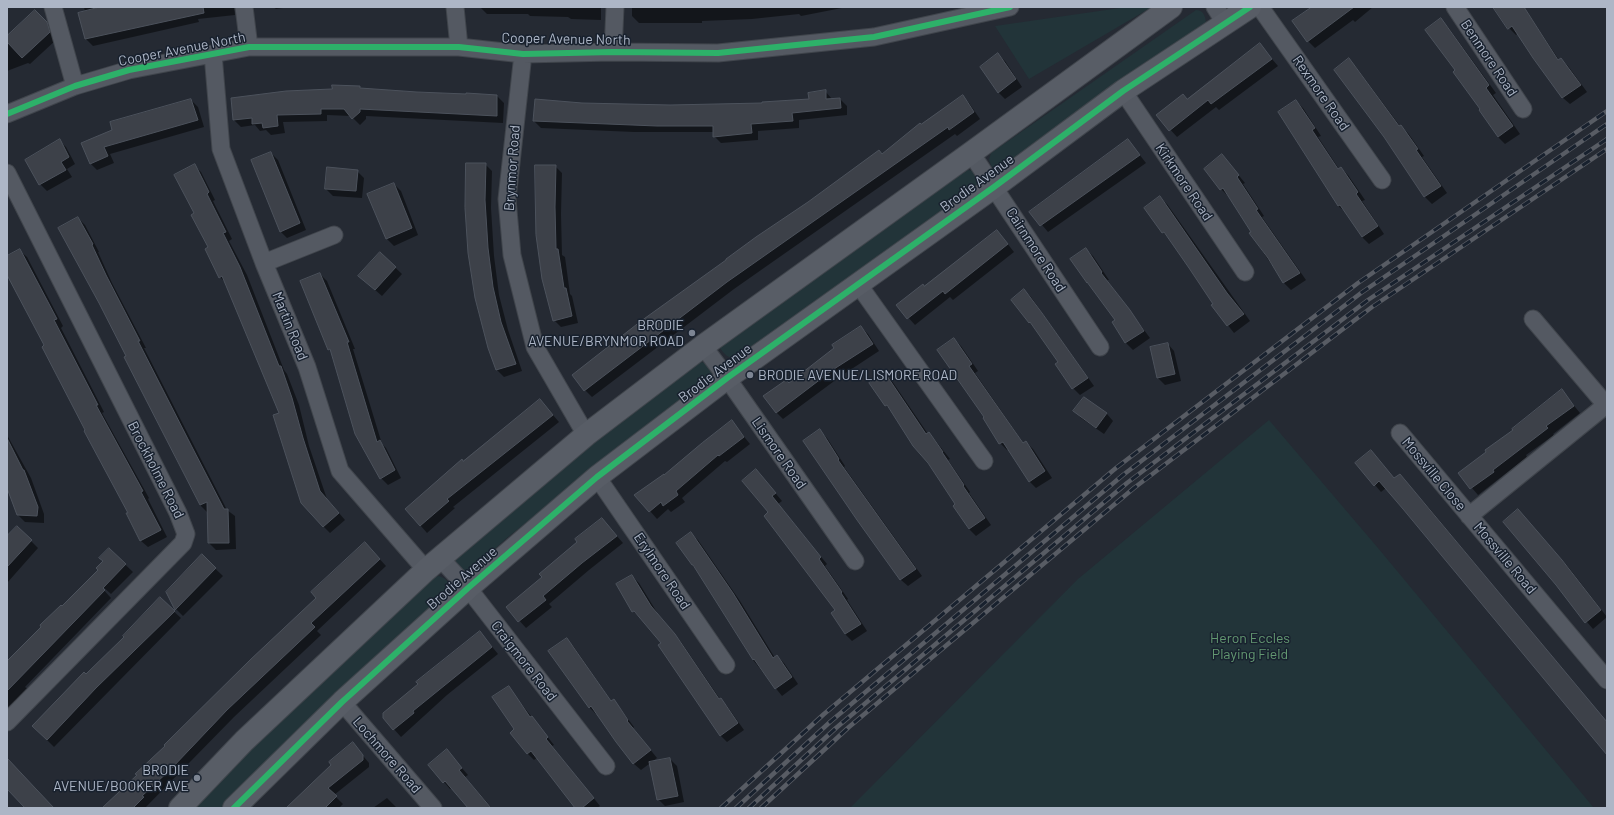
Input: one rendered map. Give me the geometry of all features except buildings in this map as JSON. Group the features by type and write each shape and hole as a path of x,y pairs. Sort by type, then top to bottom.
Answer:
{"street":[{"path":"53,7 76,86"},
{"path":"244,7 249,47"},
{"path":"455,7 459,47"},
{"path":"613,52 615,7"},
{"name":"Cooper Avenue North","path":"7,114 76,86 129,70 249,47 459,47 523,54 613,52 718,53 874,37 1010,7"},
{"name":"Brodie Avenue","path":"180,808 244,741 433,564 586,435 703,346 1171,7"},
{"name":"Brodie Avenue","path":"234,808 342,702 468,588 597,476 727,378 994,187 1123,91 1220,15 1250,7"},
{"name":"Rexmore Road","path":"1260,7 1382,180"},
{"name":"Benmore Road","path":"1455,7 1523,109"},
{"name":"Martin Road","path":"213,54 221,149 264,263 307,367 340,470 433,564"},
{"name":"Brynmor Road","path":"523,54 507,199 512,255 535,347 586,435"},
{"name":"Kirkmore Road","path":"1123,91 1245,272"},
{"name":"Cairnmore Road","path":"971,153 1100,347"},
{"name":"Brockholme Road","path":"7,173 180,518 186,534 183,543 7,722"},
{"path":"264,263 334,235"},
{"path":"858,284 984,460"},
{"path":"1533,319 1607,405"},
{"name":"Lismore Road","path":"703,346 855,561"},
{"name":"Mossville Road","path":"1607,405 1469,516 1607,680"},
{"name":"Mossville Close","path":"1400,433 1469,516"},
{"name":"Erylmore Road","path":"597,476 726,665"},
{"name":"Craigmore Road","path":"433,564 468,588 606,766"},
{"name":"Lochmore Road","path":"342,702 433,808"}],"green space":[{"path":"1127,7 1152,7 1029,79 995,26"},
{"path":"1196,10 1202,12 1204,15 1206,22 1204,27 1003,169 997,170 992,168 989,160 991,153"},
{"path":"967,170 976,171 981,180 979,186 736,358 727,356 723,353 720,348 720,341"},
{"path":"697,362 705,363 709,366 712,374 710,378 508,537 467,574 460,574 454,566 457,555 586,448"},
{"name":"Heron Eccles Playing Field","path":"1269,420 1378,548 1594,808 850,808 1078,579"},
{"path":"439,576 447,581 448,585 445,592 436,602 340,690 222,808 193,808 264,736 434,577"}],"railway":[{"path":"721,808 824,714 1116,468 1358,283 1607,111"},
{"path":"736,808 830,722 1123,475 1361,293 1607,124"},
{"path":"749,808 836,728 1127,483 1368,300 1607,139"},
{"path":"761,808 849,727 1134,488 1372,307 1607,149"}],"cycle path":[{"path":"7,114 75,86 129,70 249,47 459,47 523,54 613,52 718,53 874,37 1010,7"},
{"path":"234,808 342,702 468,588 597,477 727,378 994,187 1123,91 1250,7"}],"place":[{"name":"BRODIE AVENUE/BRYNMOR ROAD","path":"692,333"},
{"name":"BRODIE AVENUE/LISMORE ROAD","path":"750,375"},
{"name":"BRODIE AVENUE/BOOKER AVE","path":"197,778"}]}
